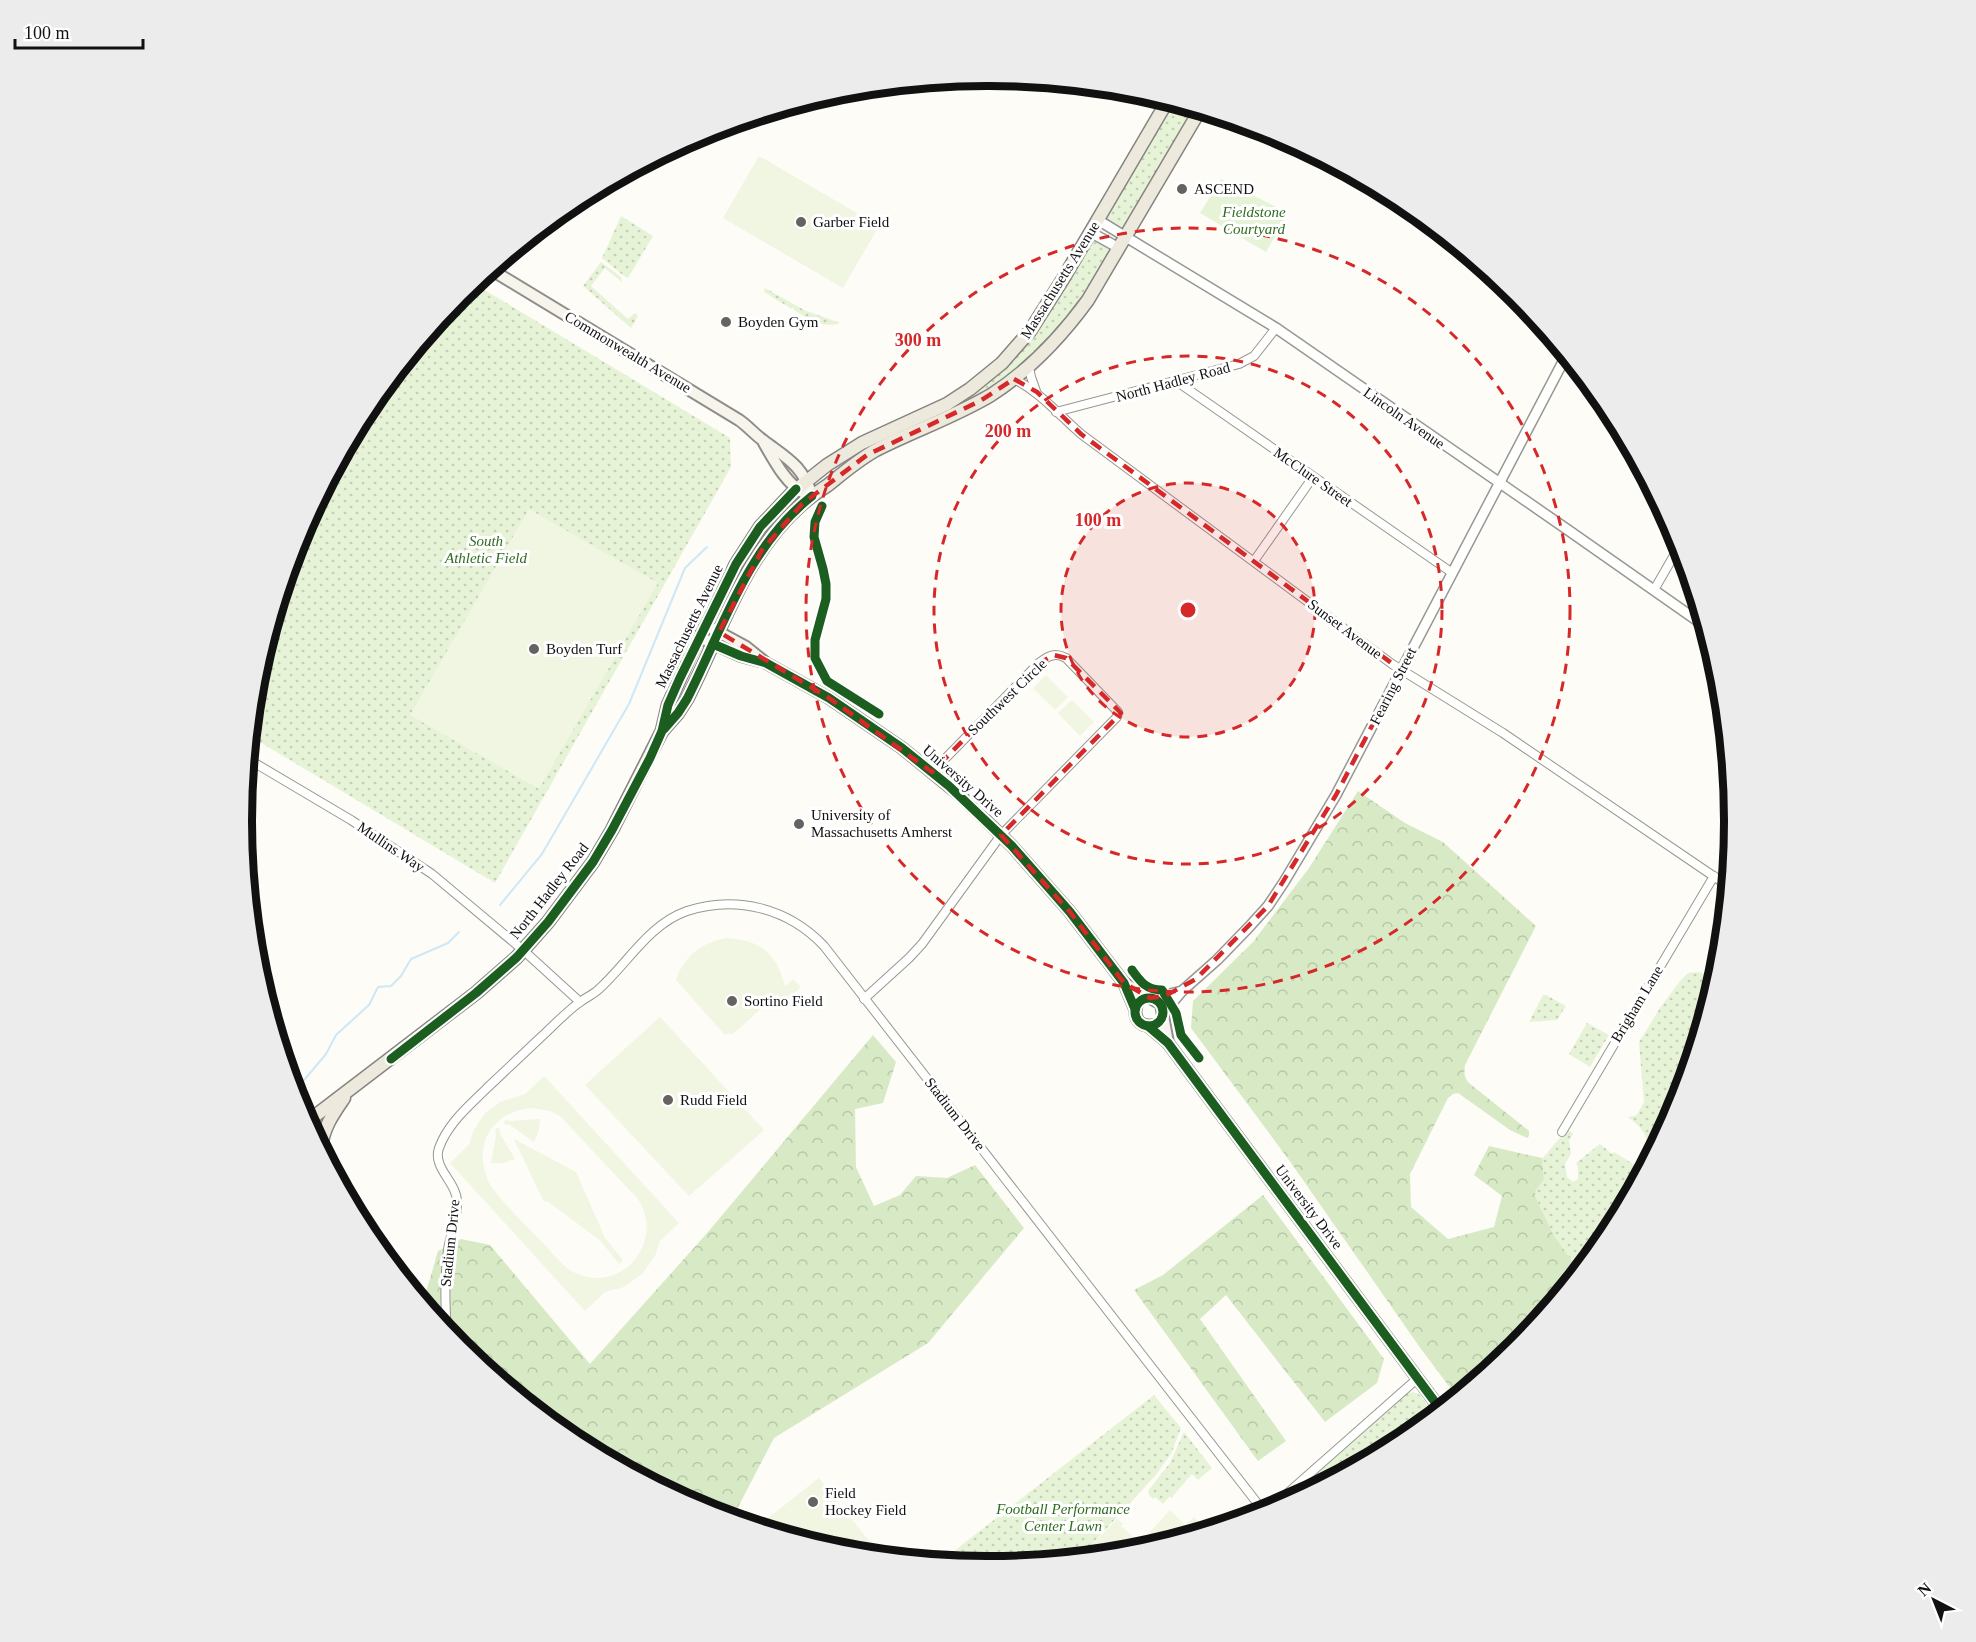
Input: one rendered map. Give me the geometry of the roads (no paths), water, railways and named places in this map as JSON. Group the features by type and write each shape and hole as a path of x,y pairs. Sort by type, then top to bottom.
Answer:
{"main road":[{"name":"Massachusetts Avenue","path":"662,731 668,705 699,637 743,551 760,527 796,489 851,449 947,404 994,370 1030,331 1064,279 1164,108"},
{"name":"Massachusetts Avenue","path":"662,731 682,708 736,593 768,542 789,517 812,496 867,455 968,408 1029,367 1059,337 1096,288 1196,117"},
{"name":"Commonwealth Avenue","path":"497,273 725,410 784,455 807,480 812,496"},
{"name":"Commonwealth Avenue","path":"762,440 796,489 812,496"},
{"name":"University Drive","path":"706,626 746,647 766,663 829,699 902,748 1001,835 1070,912 1124,983 1138,1021 1168,1042 1437,1404"},
{"name":"University Drive","path":"699,637 741,656 766,663"},
{"name":"North Hadley Road","path":"315,1116 468,999 523,950 548,922 593,862 633,792 662,731"},
{"name":"University Drive","path":"1124,983 1161,1004 1168,1042"},
{"path":"1135,1009 1140,1001 1152,998"},
{"path":"1148,1026 1158,1022 1163,1015"},
{"path":"323,1136 328,1123 352,1088"}],"street":[{"name":"Lincoln Avenue","path":"1098,220 1122,243"},
{"name":"Lincoln Avenue","path":"1090,232 1122,243 1276,328 1694,619"},
{"name":"North Hadley Road","path":"1056,412 1246,361 1261,348 1276,328"},
{"name":"Fearing Street","path":"1163,1015 1182,990 1217,960 1279,891 1336,795 1563,362"},
{"name":"Sunset Avenue","path":"1029,367 1030,377 1037,392"},
{"name":"Sunset Avenue","path":"1014,379 1037,392 1090,441 1401,670 1548,763 1721,881"},
{"name":"McClure Street","path":"1176,381 1451,572"},
{"path":"1254,561 1313,477"},
{"path":"1653,590 1673,555"},
{"name":"Southwest Circle","path":"932,772 1039,663 1054,655 1066,658 1115,708 1118,715 1001,835"},
{"name":"Mullins Way","path":"255,763 408,857 523,950"},
{"path":"864,999 922,944 1001,835"},
{"name":"Brigham Lane","path":"1562,1132 1714,876"},
{"name":"Stadium Drive","path":"447,1318 445,1270 458,1204 457,1194 438,1161 438,1150 446,1132 507,1068 580,1002 598,991 638,947 665,922 689,910 709,906 730,904 762,908 774,911 803,927 824,946 1259,1505"},
{"path":"523,950 580,1002"},
{"name":"Fearing Street","path":"1152,998 1182,990"},
{"path":"1289,1492 1418,1378"}],"waterway":[{"path":"500,905 542,854 629,704 685,568 707,547"},
{"path":"301,1083 326,1054 336,1035 369,1005 378,987 391,986 401,976 411,959 448,943 459,932"}],"place":[{"name":"ASCEND","path":"1182,189"},
{"name":"Garber Field","path":"801,222"},
{"name":"Boyden Gym","path":"726,322"},
{"name":"Boyden Turf","path":"534,649"},
{"name":"University of Massachusetts Amherst","path":"799,824"},
{"name":"Sortino Field","path":"732,1001"},
{"name":"Rudd Field","path":"668,1100"},
{"name":"Field Hockey Field","path":"813,1502"}],"park label":[{"name":"Fieldstone Courtyard","path":"1254,220"},
{"name":"South Athletic Field","path":"486,550"},
{"name":"Football Performance Center Lawn","path":"1063,1518"}]}
